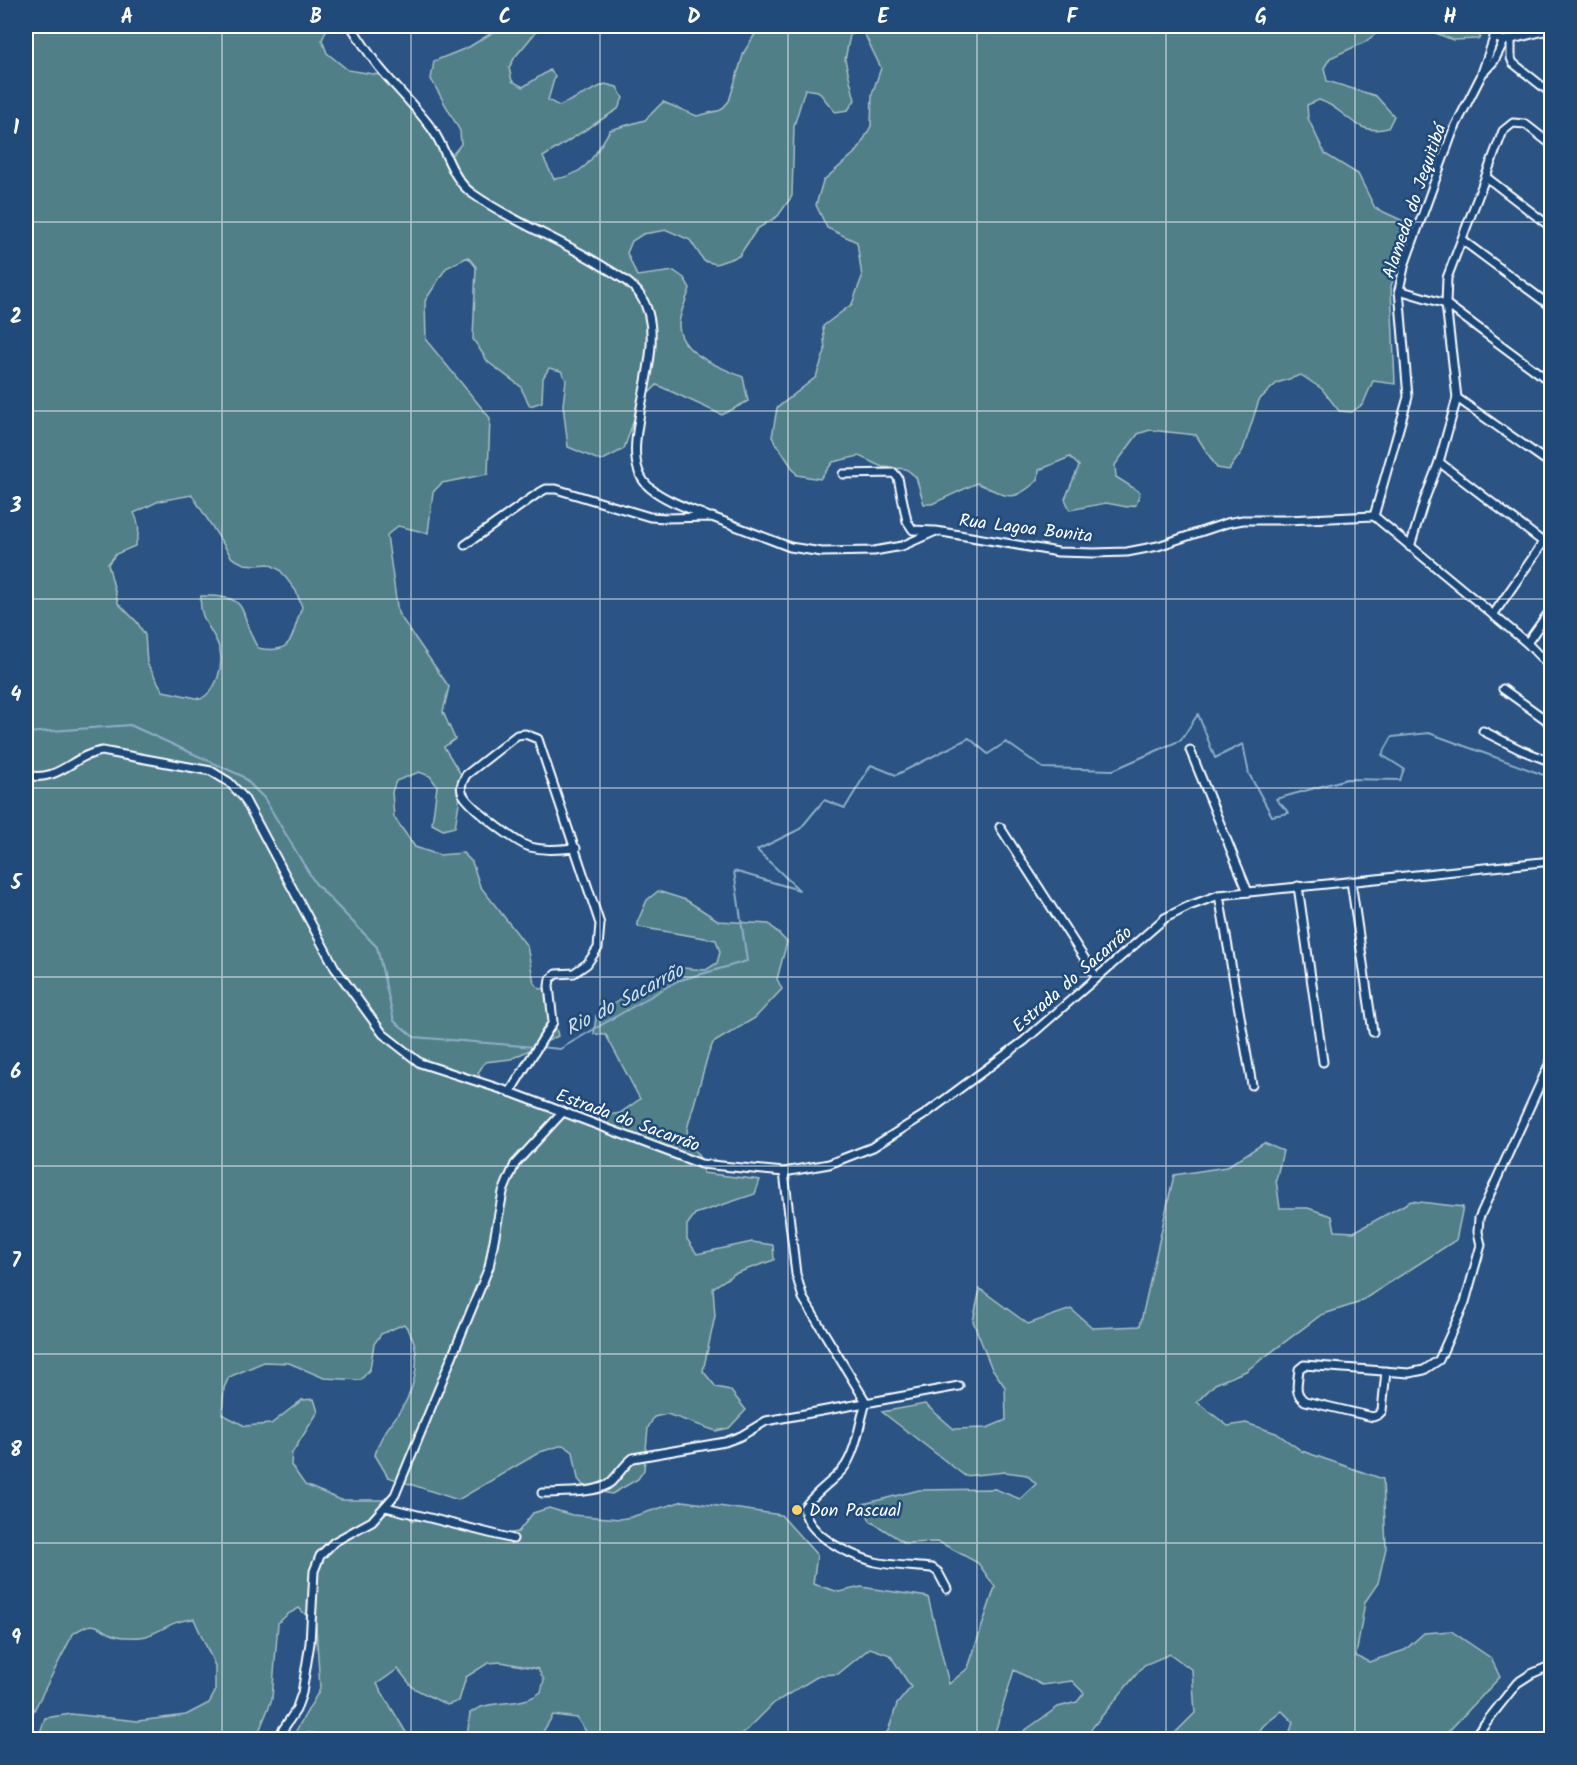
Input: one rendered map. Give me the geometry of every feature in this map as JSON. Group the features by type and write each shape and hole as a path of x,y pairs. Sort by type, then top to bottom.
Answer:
{"street":[{"path":"351,26 379,67 434,131 464,186 485,201 593,260 628,283 640,295 651,324 650,361 636,432 635,453 640,474 648,487 662,496 682,507 712,517"},
{"name":"Alameda do Jequitibá","path":"1374,516 1408,397 1399,290 1405,263 1453,131 1481,76 1498,26"},
{"path":"1494,37 1508,41 1551,29"},
{"path":"1508,41 1510,58 1513,63 1551,94"},
{"name":"Alameda do Jequitibá","path":"1481,76 1508,41"},
{"path":"1410,547 1439,462 1457,398 1446,304 1447,278 1503,131 1513,123 1525,124 1551,145"},
{"path":"1486,177 1551,228"},
{"path":"1462,240 1551,307"},
{"path":"1399,290 1446,304 1551,383"},
{"path":"1457,398 1551,465"},
{"path":"1439,462 1543,542"},
{"path":"843,474 894,473 898,478 909,527 913,530 936,531"},
{"name":"Rua Lagoa Bonita","path":"465,545 546,489 556,489 651,517 712,517 790,547 822,552 874,551 902,546 936,531 1058,552 1127,552 1158,546 1227,523 1243,520 1374,516"},
{"path":"1374,516 1527,643 1551,669"},
{"path":"1493,615 1551,530"},
{"path":"1527,643 1551,608"},
{"path":"1503,689 1545,719 1551,726"},
{"path":"1483,731 1551,762"},
{"path":"510,1092 554,1022 550,979 556,974 574,973 587,964 598,948 600,924 576,848 538,739 525,734 517,735 466,775 461,784 462,794 480,813 505,832 527,846 547,850 576,848"},
{"path":"1190,750 1248,892"},
{"name":"Estrada do Sacarrão","path":"26,775 44,777 102,751 211,771 229,782 244,798 335,968 383,1034 420,1063 510,1092 701,1164 784,1173 829,1164 873,1147 924,1115 1024,1041 1165,918 1190,906 1219,895 1551,861"},
{"path":"1000,827 1097,978"},
{"path":"1351,881 1373,1032"},
{"path":"1298,886 1323,1062"},
{"path":"1219,895 1252,1085"},
{"path":"1386,1371 1382,1411 1373,1417 1305,1401 1298,1396 1296,1391 1299,1369 1304,1365 1386,1371 1409,1374 1424,1370 1439,1360 1468,1290 1481,1245 1478,1232 1479,1218 1551,1058"},
{"path":"276,1740 296,1710 302,1693 315,1571 321,1556 334,1542 372,1521 386,1508 395,1495 489,1267 503,1192 515,1164 563,1112"},
{"path":"784,1173 796,1274 803,1298 867,1402 849,1459 843,1469 811,1498 804,1508 805,1520 814,1530 838,1547 876,1562 932,1568 938,1572 947,1589"},
{"path":"542,1493 599,1489 609,1484 633,1458 725,1442 741,1436 766,1421 959,1386"},
{"path":"386,1508 513,1539"},
{"path":"1472,1740 1517,1683 1551,1665"},
{"path":"1479,1730 1486,1740"}],"green space":[{"path":"26,26 328,26 322,40 327,53 348,70 386,76 398,83 440,147 453,154 461,144 460,131 431,79 434,61 469,47 503,26 541,26 515,57 509,68 512,81 523,87 550,70 555,76 548,100 559,106 605,84 617,87 623,98 618,109 543,157 554,179 574,174 582,169 594,156 610,130 645,120 663,102 697,116 721,110 729,101 744,52 760,26 1386,26 1365,42 1330,58 1324,68 1327,81 1376,96 1394,116 1388,128 1367,129 1319,100 1307,105 1308,118 1325,154 1358,174 1375,208 1412,225 1391,286 1395,384 1373,381 1363,404 1352,412 1339,411 1322,389 1301,375 1277,383 1259,400 1243,450 1229,470 1217,468 1196,435 1150,430 1138,434 1115,465 1116,477 1140,492 1136,505 1127,507 1106,503 1070,510 1065,499 1079,466 1070,457 1039,470 1038,480 1015,495 1009,496 977,483 932,504 924,504 916,477 906,469 882,467 859,456 833,462 820,479 797,475 772,437 777,408 816,377 825,351 823,326 852,304 862,277 857,242 827,228 816,205 823,181 858,150 871,126 872,94 881,68 863,31 850,35 845,60 855,100 848,110 835,112 818,91 805,89 794,126 792,196 778,216 757,229 739,256 716,264 704,261 690,240 667,230 643,234 632,241 627,253 637,276 674,271 684,278 690,288 679,321 681,335 694,352 743,377 748,401 722,415 657,385 640,402 624,449 601,461 568,447 563,405 566,380 561,371 549,368 543,378 542,402 530,406 520,386 488,362 473,339 476,267 468,257 446,268 425,301 426,340 490,418 488,474 442,483 433,492 428,533 398,526 387,535 398,613 449,687 443,712 455,739 444,747 463,778 455,827 443,830 432,824 437,786 430,776 419,772 396,781 392,792 394,817 415,847 439,855 463,853 472,862 480,886 527,946 534,983 540,989 547,988 558,1036 511,1059 485,1062 478,1073 485,1086 594,1118 620,1113 640,1099 606,1035 594,1034 596,1016 627,995 663,983 672,967 706,970 717,963 720,952 716,940 639,927 637,923 647,900 658,891 686,900 719,921 769,924 787,942 777,979 782,989 755,1018 713,1043 687,1129 689,1142 704,1164 703,1173 760,1180 755,1194 695,1214 687,1225 687,1239 697,1254 752,1242 773,1245 774,1260 734,1274 713,1288 715,1316 703,1371 716,1387 730,1390 746,1410 729,1428 716,1431 667,1414 654,1417 648,1428 644,1470 638,1479 612,1494 586,1489 578,1479 573,1452 563,1445 540,1452 458,1500 388,1477 375,1455 385,1433 407,1399 414,1381 416,1351 410,1332 404,1324 381,1334 374,1344 370,1369 361,1380 324,1378 289,1363 264,1362 229,1377 224,1388 222,1414 245,1426 271,1424 302,1400 314,1399 318,1412 292,1453 291,1465 305,1485 341,1500 390,1500 413,1521 429,1517 494,1536 518,1532 533,1513 549,1508 572,1515 620,1519 683,1501 781,1515 817,1555 813,1584 839,1592 861,1587 928,1597 949,1684 968,1668 995,1587 978,1563 939,1542 905,1543 870,1521 863,1504 919,1490 995,1489 1020,1499 1036,1484 1027,1475 1005,1472 965,1476 882,1412 925,1404 954,1429 987,1428 1006,1420 1005,1387 991,1367 973,1321 980,1289 1028,1324 1071,1309 1093,1328 1140,1326 1174,1175 1226,1167 1264,1143 1283,1151 1276,1180 1280,1208 1308,1208 1332,1216 1335,1231 1354,1232 1411,1201 1463,1207 1456,1240 1358,1303 1321,1315 1246,1371 1215,1384 1197,1402 1228,1426 1246,1423 1276,1433 1302,1451 1383,1479 1386,1548 1378,1583 1365,1602 1356,1656 1369,1662 1405,1650 1424,1633 1451,1631 1491,1658 1500,1677 1443,1737 1437,1739 1288,1739 1293,1722 1282,1711 1263,1726 1254,1739 1169,1739 1195,1713 1192,1670 1170,1654 1144,1665 1083,1739 1020,1739 1017,1736 1058,1707 1077,1702 1084,1693 1072,1681 1042,1685 1014,1670 993,1739 879,1739 888,1731 897,1704 911,1687 890,1655 870,1648 838,1674 820,1675 774,1703 738,1739 591,1739 577,1718 553,1715 540,1737 536,1739 465,1739 470,1713 478,1708 524,1700 541,1692 544,1680 538,1669 501,1662 488,1663 466,1677 459,1701 447,1705 413,1688 398,1669 377,1684 410,1739 323,1739 312,1733 293,1736 320,1689 316,1626 299,1608 278,1623 272,1699 256,1739 38,1739 45,1718 71,1714 138,1721 186,1715 209,1703 215,1692 215,1666 194,1619 180,1621 153,1634 140,1637 115,1636 95,1625 82,1628 73,1634 26,1726","holes":["192,495 232,558 244,564 269,564 280,570 296,591 302,607 290,641 279,649 258,648 242,609 237,603 218,596 201,596 203,617 220,652 221,663 218,677 211,690 201,699 163,691 147,663 145,635 137,622 118,603 108,564 116,554 135,546 139,529 134,513 159,501"]},
{"path":"1418,26 1485,26 1479,39 1453,40"}],"waterway":[{"name":"Rio do Sacarrão","path":"540,1047 560,1049 677,981 747,961 734,871 799,890 757,850 800,829 824,800 845,808 871,765 896,775 969,738 988,754 1006,742 1043,768 1113,770 1181,740 1198,714 1215,758 1243,744 1249,774 1272,816 1289,813 1276,799 1347,779 1400,780 1404,769 1382,755 1392,737 1429,733 1552,778"},
{"name":"Rio do Sacarrão","path":"26,733 130,725 242,776 264,798 315,883 377,947 394,1021 414,1037 535,1047"}],"place":[{"name":"Don Pascual","path":"797,1510"}]}
